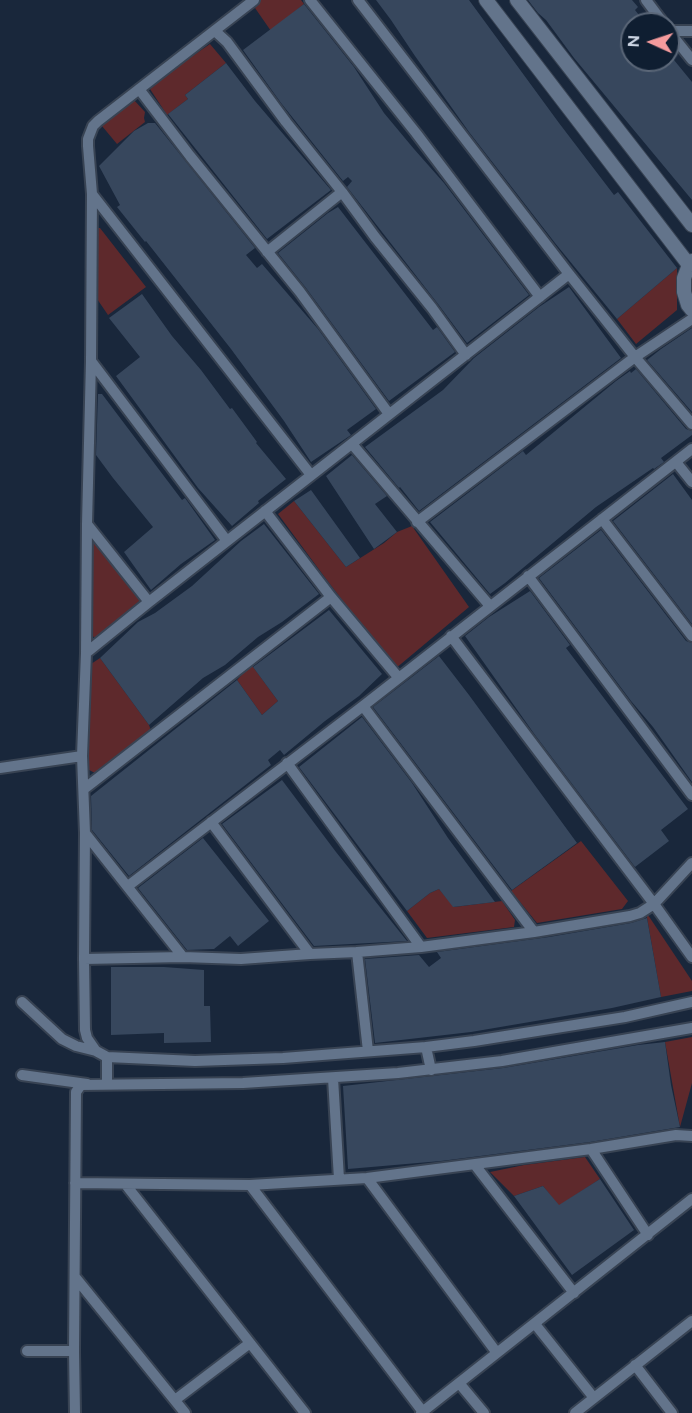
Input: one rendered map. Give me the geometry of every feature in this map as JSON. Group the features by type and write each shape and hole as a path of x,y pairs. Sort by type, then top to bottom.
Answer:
{"street":[{"path":"96,1051 87,1038 85,1030 85,833 82,756 91,361 92,194 88,146 90,132 98,121 254,0"},
{"path":"310,0 416,133 540,297"},
{"path":"358,0 569,274 692,424"},
{"path":"486,0 690,263 684,278 684,292 688,305 692,309"},
{"path":"517,0 692,225"},
{"path":"214,31 227,42 466,355"},
{"path":"680,45 692,60"},
{"path":"139,89 300,292 389,414"},
{"path":"267,252 342,192"},
{"path":"92,194 311,475"},
{"path":"86,653 569,274"},
{"path":"417,522 635,357 692,319"},
{"path":"91,361 227,541"},
{"path":"352,444 490,606"},
{"path":"128,886 692,449"},
{"path":"676,462 692,482"},
{"path":"265,512 331,597 398,677"},
{"path":"602,519 692,636"},
{"path":"87,524 149,602"},
{"path":"528,576 692,795"},
{"path":"84,789 331,597"},
{"path":"452,636 692,957"},
{"path":"363,706 534,932"},
{"path":"0,768 82,756"},
{"path":"287,763 422,947"},
{"path":"212,822 310,954"},
{"path":"85,833 183,957"},
{"path":"84,959 183,957 242,959 422,947 534,932 640,913 654,904 692,863"},
{"path":"357,952 368,1051"},
{"path":"22,1002 62,1039 75,1046 96,1051 107,1057 162,1060 239,1060 426,1047 625,1017 692,1002"},
{"path":"22,1076 87,1084 243,1083 333,1078 430,1070 537,1055 692,1028"},
{"path":"426,1047 430,1070"},
{"path":"107,1057 107,1084"},
{"path":"333,1078 339,1179"},
{"path":"75,1413 76,1092 81,1085 87,1084"},
{"path":"75,1183 250,1185 367,1178 692,1134"},
{"path":"591,1149 648,1235"},
{"path":"475,1165 574,1293"},
{"path":"367,1178 497,1353"},
{"path":"126,1185 305,1413"},
{"path":"250,1185 422,1412 692,1199"},
{"path":"75,1277 185,1413"},
{"path":"575,1413 692,1321"},
{"path":"535,1324 594,1398"},
{"path":"175,1400 250,1343"},
{"path":"27,1351 74,1351"},
{"path":"636,1365 672,1413"},
{"path":"459,1383 484,1413"}],"shaded area":[{"path":"261,0 301,0 304,4 271,31 255,8"},
{"path":"210,44 226,63 185,95 188,99 167,115 150,89 179,65"},
{"path":"134,100 145,112 145,122 117,144 102,126 111,115"},
{"path":"95,228 100,228 146,287 108,315 93,293"},
{"path":"677,268 677,310 636,344 617,319"},
{"path":"294,501 346,567 397,532 412,526 469,607 395,669 278,514"},
{"path":"96,542 142,599 95,638 88,632 90,545"},
{"path":"100,658 151,731 95,773 87,769 88,702 91,664"},
{"path":"251,664 278,701 262,715 237,680"},
{"path":"581,841 628,901 622,909 537,923 511,891"},
{"path":"439,889 454,907 502,901 515,920 514,927 427,938 407,911 430,893"},
{"path":"646,912 692,981 692,991 661,997"},
{"path":"692,1037 692,1083 680,1127 665,1042"},
{"path":"585,1157 600,1179 559,1206 543,1186 514,1196 490,1172 524,1165"}],"building":[{"path":"376,0 469,0 614,195 618,192 677,268 617,319 469,132"},
{"path":"528,0 632,0 638,7 635,10 637,12 620,12 620,72 680,72 680,67 692,82 692,200 574,58 546,20"},
{"path":"304,4 354,67 384,113 444,183 529,295 467,343 347,187 352,181 348,177 343,181 281,103 243,50"},
{"path":"226,63 255,101 331,190 267,239 168,114 188,99 185,95"},
{"path":"148,123 155,123 255,248 246,255 257,268 262,264 318,329 376,409 347,430 351,435 311,462 231,349 117,207 120,205 99,166 134,131"},
{"path":"338,207 433,330 437,327 455,352 389,401 278,253"},
{"path":"569,287 621,358 419,511 365,447 443,390 474,358 539,307"},
{"path":"142,294 172,336 230,409 232,408 256,443 286,479 232,526 198,488 116,376 140,357 109,318"},
{"path":"692,328 692,412 647,360"},
{"path":"636,369 686,429 692,431 692,435 661,458 664,462 596,507 490,594 430,522 523,451 526,455 616,381"},
{"path":"98,394 102,394 182,500 185,498 215,540 181,564 151,590 124,552 153,527 96,455"},
{"path":"352,455 387,496 375,504 397,532 374,549 326,476"},
{"path":"673,474 692,500 692,624 613,521"},
{"path":"311,490 360,558 346,567 294,501"},
{"path":"264,524 319,594 258,637 225,665 203,678 149,725 100,658 138,622 155,613 192,586 241,541"},
{"path":"601,530 686,641 692,643 692,782 653,727 539,578"},
{"path":"530,591 570,645 566,648 688,809 661,830 669,841 635,867 535,735 465,636 489,617"},
{"path":"329,610 382,674 359,696 284,755 280,750 268,760 271,765 129,876 92,830 91,796 237,680 262,715 278,701 253,667"},
{"path":"439,656 577,843 512,890 373,707"},
{"path":"362,717 412,783 448,838 495,902 453,907 439,889 430,893 407,911 299,767"},
{"path":"282,780 407,941 314,946 222,824"},
{"path":"203,838 269,921 238,946 230,936 214,949 187,950 138,888"},
{"path":"647,918 661,997 612,1008 471,1032 375,1043 365,959 419,955 429,967 441,958 437,952 549,937 631,923"},
{"path":"111,967 204,970 204,1006 210,1006 211,1042 164,1043 164,1033 111,1035"},
{"path":"665,1042 680,1127 590,1142 441,1161 348,1169 343,1086 503,1068"},
{"path":"600,1179 634,1230 572,1275 514,1196 543,1186 559,1205"}]}
